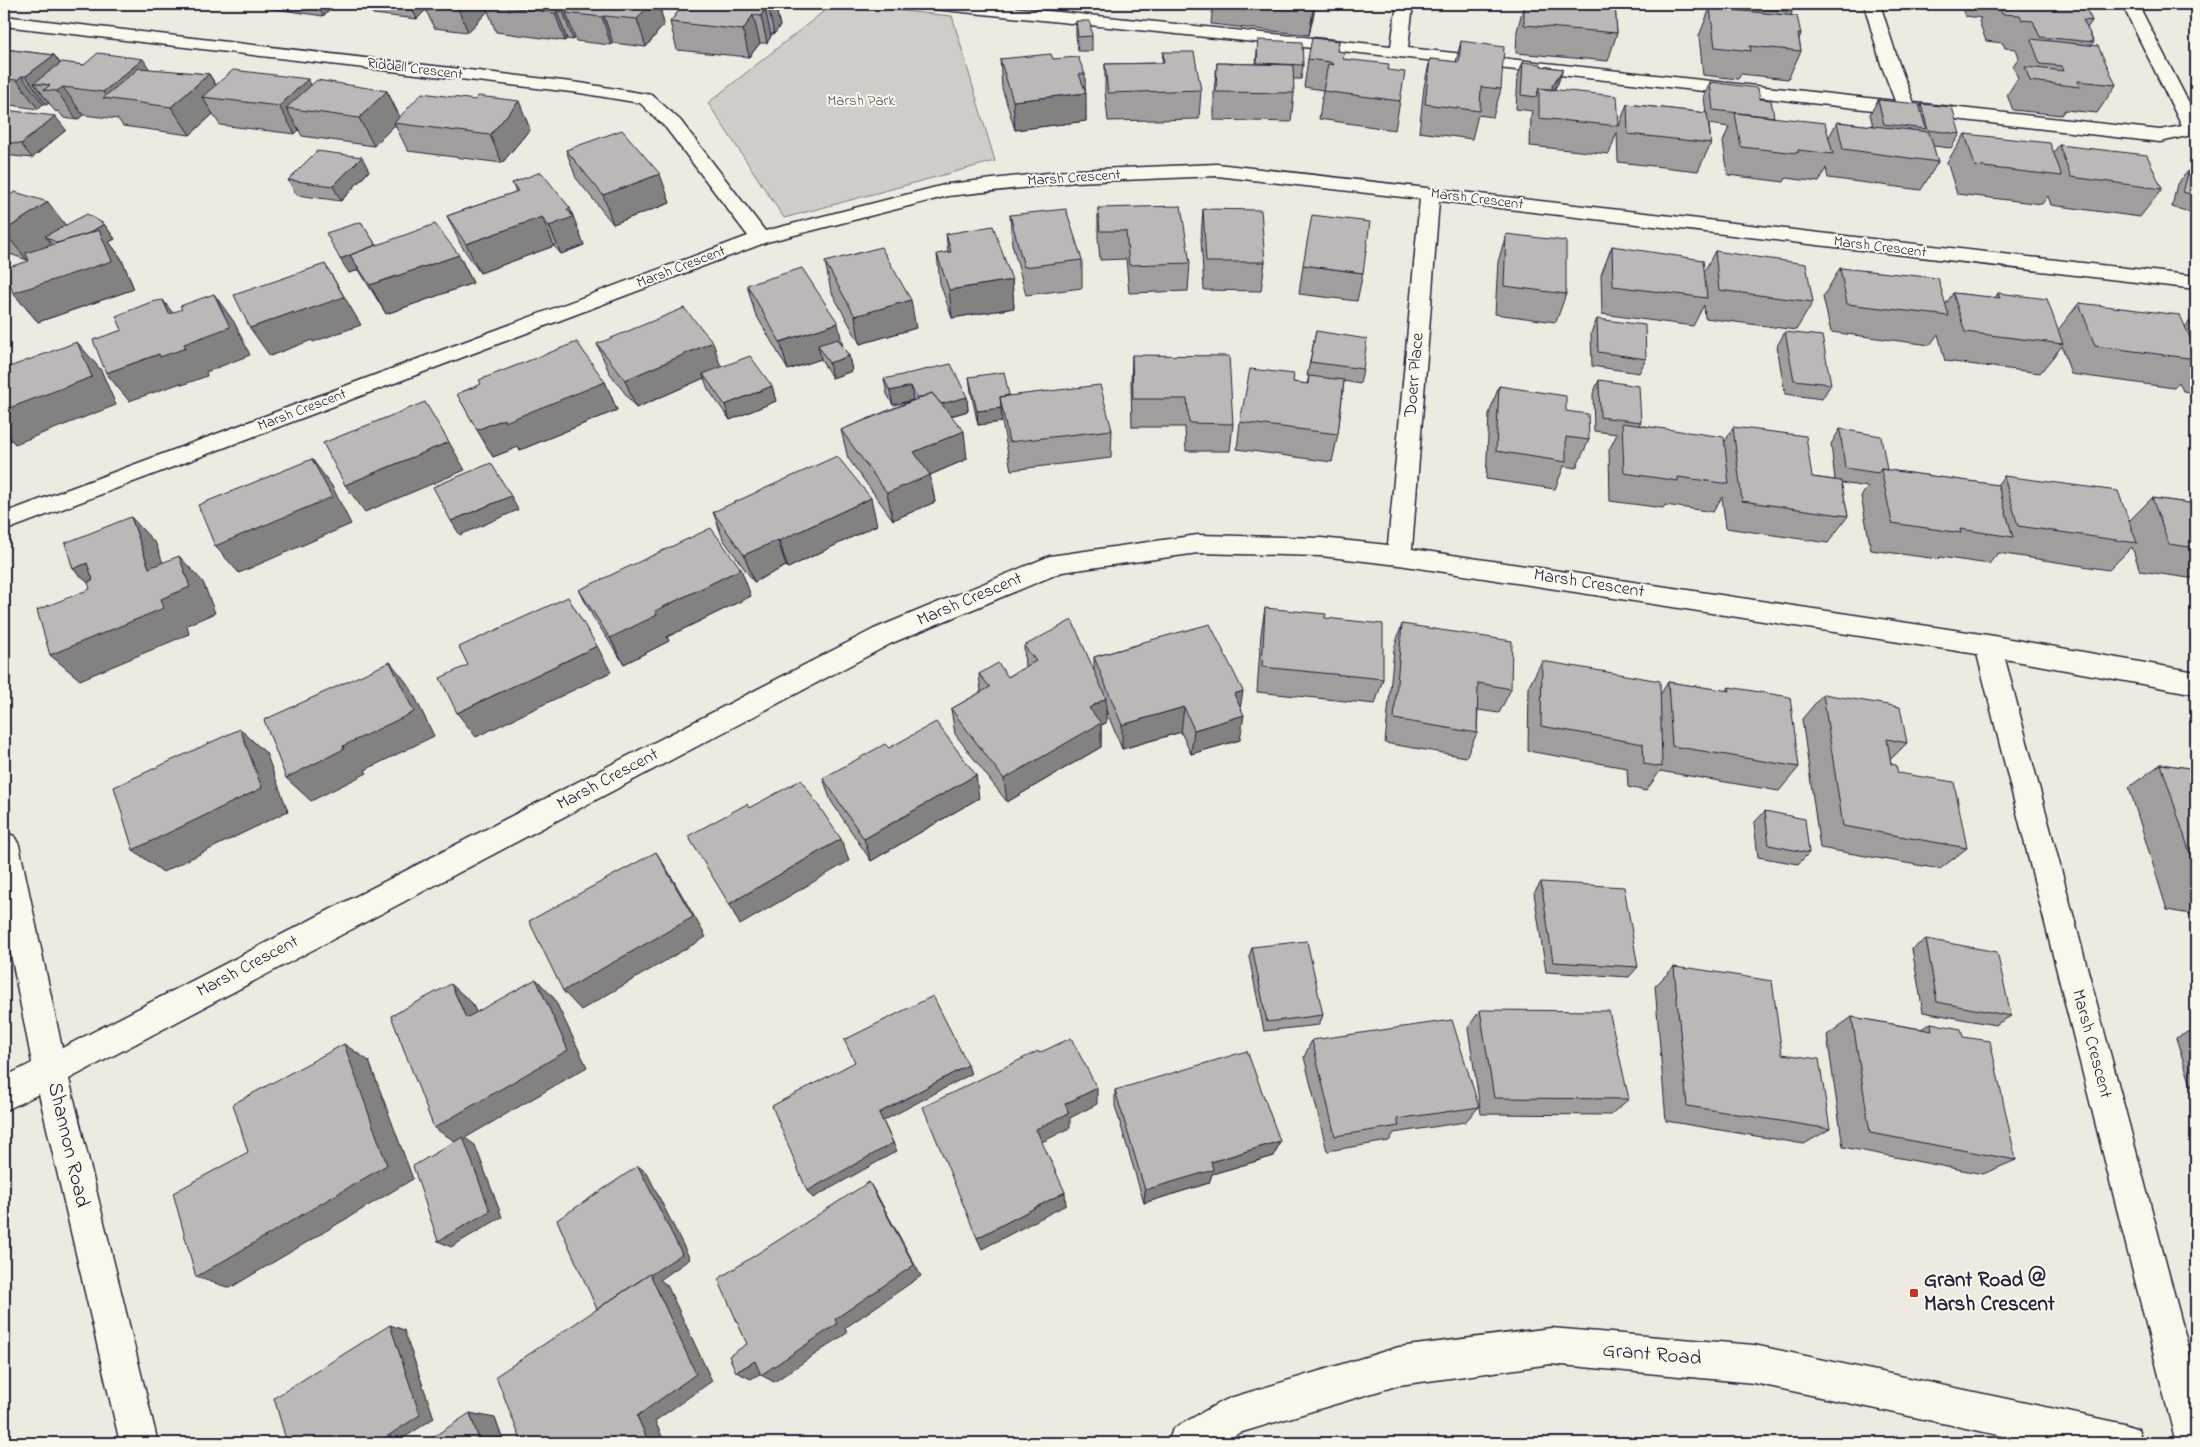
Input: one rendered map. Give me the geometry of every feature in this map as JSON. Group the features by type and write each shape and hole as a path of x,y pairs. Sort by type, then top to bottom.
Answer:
{"street":[{"path":"934,4 1399,52 2160,136 2193,129 2130,4"},
{"path":"1872,4 1890,64 1907,109"},
{"path":"1399,52 1405,5"},
{"name":"Riddell Crescent","path":"4,21 570,87 646,98 674,124 760,238"},
{"name":"Marsh Crescent","path":"4,522 760,238 948,190 1075,176 1217,170 2196,282"},
{"name":"Doerr Place","path":"1400,556 1430,194"},
{"name":"Marsh Crescent","path":"4,1094 883,636 1059,563 1198,544 1321,547 1400,556 1988,645 2196,684"},
{"name":"Marsh Crescent","path":"1988,645 2195,1443"},
{"name":"Shannon Road","path":"4,845 50,1070 139,1443"},
{"name":"Grant Road","path":"1187,1443 1230,1417 1399,1366 1551,1346 1754,1364 2124,1443"}],"green space":[{"name":"Marsh Park","path":"833,4 952,16 995,161 784,218 708,103"}],"building":[{"path":"485,4 564,4 569,6 563,12 557,11 555,13"},
{"path":"575,4 650,4 637,19 566,13"},
{"path":"684,4 770,4 768,6 760,5 759,7 765,8 761,16 753,15 743,30 670,22"},
{"path":"1283,4 1314,4 1313,7"},
{"path":"1524,4 1557,7 1557,4 1615,4 1617,33 1524,25"},
{"path":"1729,4 1791,4 1792,12"},
{"path":"1999,4 2084,4 2092,21 2083,20 2094,42 2040,37 2033,21 2022,20 2020,15 2002,14"},
{"path":"1710,8 1797,16 1801,34 1798,34 1801,51 1750,46 1751,51 1715,47"},
{"path":"1076,21 1090,21 1092,36 1078,37"},
{"path":"1312,38 1339,41 1337,51 1344,52 1343,59 1389,64 1388,70 1405,72 1400,101 1323,91 1328,64 1334,65 1330,62 1308,59"},
{"path":"2031,39 2098,46 2116,85 2078,81 2080,87 2030,81 2025,67 2064,71 2062,66 2040,64"},
{"path":"1258,40 1302,42 1303,65 1257,63"},
{"path":"1461,41 1504,47 1501,89 1481,87 1480,111 1425,104 1430,59 1459,62"},
{"path":"4,49 54,55 26,76 22,76 17,80 4,79"},
{"path":"1163,52 1194,52 1201,90 1108,93 1105,64 1164,63"},
{"path":"98,53 143,59 103,92 63,87 57,91 44,90 50,85 34,83 62,62 84,65"},
{"path":"1051,54 1053,59 1078,57 1085,74 1079,74 1086,93 1013,101 1000,59"},
{"path":"1523,62 1563,69 1552,86 1552,90 1539,88 1536,97 1521,95"},
{"path":"1217,63 1293,65 1294,93 1216,92"},
{"path":"139,68 209,74 171,107 103,98"},
{"path":"233,70 308,79 279,106 202,97"},
{"path":"317,80 387,91 359,118 286,108"},
{"path":"1710,82 1758,88 1760,99 1771,100 1774,117 1713,110"},
{"path":"1539,88 1617,96 1619,126 1539,118"},
{"path":"422,93 475,100 478,96 519,101 490,135 394,123"},
{"path":"1878,100 1919,104 1926,129 1884,124"},
{"path":"1627,104 1707,113 1711,143 1628,134"},
{"path":"1921,104 1952,107 1960,134 1928,130"},
{"path":"13,111 55,116 21,144 4,142 4,118"},
{"path":"1735,113 1825,123 1833,154 1798,150 1798,153 1741,147"},
{"path":"1837,122 1929,132 1938,162 1843,149"},
{"path":"622,130 660,174 603,195 566,150"},
{"path":"1965,134 2050,143 2062,176 1975,166"},
{"path":"2059,145 2147,155 2162,189 2071,177"},
{"path":"317,151 362,157 333,186 288,180"},
{"path":"2189,170 2196,172 2196,196 2183,192"},
{"path":"541,172 570,208 567,209 573,217 549,226 542,217 466,244 447,216 518,191 512,183"},
{"path":"15,192 48,202 4,231 4,199"},
{"path":"1181,206 1190,263 1129,265 1126,231 1100,231 1098,208"},
{"path":"1066,209 1082,260 1024,267 1010,215"},
{"path":"1203,209 1261,210 1265,262 1206,262"},
{"path":"87,214 104,224 87,234 57,243 45,236"},
{"path":"1312,215 1370,222 1363,273 1303,265"},
{"path":"361,222 376,245 340,259 326,233"},
{"path":"435,224 459,255 370,285 350,255"},
{"path":"993,226 1012,280 949,290 937,254 951,252 946,234"},
{"path":"99,230 112,261 13,293 5,268 29,261 26,253"},
{"path":"1506,234 1566,241 1566,294 1504,286"},
{"path":"1612,246 1703,260 1707,298 1613,286"},
{"path":"881,247 911,300 855,316 825,262"},
{"path":"1715,251 1806,264 1813,302 1719,290"},
{"path":"325,264 344,297 250,328 234,295"},
{"path":"802,268 838,323 780,342 747,285"},
{"path":"1840,268 1938,278 1949,316 1847,304"},
{"path":"1953,293 2000,298 1998,293 2047,299 2063,344 1965,332"},
{"path":"214,294 230,327 184,344 186,348 160,357 159,354 106,373 93,340 122,330 116,316 151,302 163,300 169,314 182,309 180,306"},
{"path":"2079,303 2180,315 2196,351 2196,359 2095,346"},
{"path":"684,308 713,342 625,380 597,344"},
{"path":"1597,319 1645,325 1646,359 1598,352"},
{"path":"2190,321 2196,322 2196,335"},
{"path":"1316,331 1367,339 1363,369 1310,362"},
{"path":"1785,332 1822,336 1831,384 1794,380"},
{"path":"838,339 849,356 829,363 818,345"},
{"path":"77,342 92,377 4,410 4,369"},
{"path":"577,342 605,382 505,422 504,419 477,430 457,394 481,384 479,380"},
{"path":"1132,355 1229,356 1233,424 1189,423 1187,399 1133,399"},
{"path":"750,356 772,386 725,405 703,374"},
{"path":"951,364 967,397 941,404 932,393 917,399 911,386 890,391 884,379"},
{"path":"1250,369 1294,374 1293,382 1308,384 1309,376 1344,380 1338,434 1240,422"},
{"path":"1004,372 1009,395 1000,397 1001,408 977,411 969,377"},
{"path":"1599,380 1639,386 1641,422 1600,417"},
{"path":"1100,385 1112,430 1009,442 1000,397"},
{"path":"1499,386 1566,396 1566,411 1588,414 1589,440 1566,437 1566,462 1496,451"},
{"path":"932,393 964,431 914,452 930,475 887,493 841,430"},
{"path":"425,402 449,442 345,485 323,443"},
{"path":"1622,423 1724,437 1729,484 1678,477 1678,481 1624,473"},
{"path":"1733,427 1806,436 1812,477 1841,481 1848,516 1742,501"},
{"path":"1840,429 1881,436 1887,470 1881,469 1878,473 1845,468"},
{"path":"837,456 871,498 779,541 744,555 713,512"},
{"path":"312,459 332,497 215,546 198,505"},
{"path":"491,463 511,496 451,521 433,487"},
{"path":"1881,469 1998,485 2013,537 1960,529 1961,533 1892,523"},
{"path":"2004,476 2118,491 2137,543 2018,526"},
{"path":"2152,498 2196,504 2196,548 2169,544"},
{"path":"131,517 149,568 179,556 190,587 161,599 164,608 50,655 37,610 90,589 88,582 93,580 87,563 73,569 65,543"},
{"path":"711,528 741,569 655,611 657,615 610,638 579,590"},
{"path":"568,597 597,646 457,713 440,678 468,665 459,647"},
{"path":"1265,608 1326,614 1325,618 1383,624 1383,679 1262,667"},
{"path":"1072,620 1106,698 1089,708 1101,723 1004,779 951,709 990,687 979,674 998,663 1008,677 1036,661 1024,646"},
{"path":"1210,624 1243,691 1234,694 1244,715 1194,730 1184,707 1122,725 1094,657"},
{"path":"1402,624 1512,641 1511,689 1478,683 1477,733 1394,719"},
{"path":"1542,661 1660,681 1662,767 1644,764 1643,744 1541,726"},
{"path":"390,662 414,712 343,746 344,749 286,778 264,720"},
{"path":"1668,682 1730,691 1729,687 1790,697 1799,767 1672,746"},
{"path":"1823,694 1900,707 1907,743 1887,739 1891,764 1896,765 1898,773 1954,782 1967,848 1843,826"},
{"path":"936,722 976,775 864,839 823,778 885,744 889,748"},
{"path":"240,729 262,788 133,850 114,787"},
{"path":"2161,764 2196,769 2196,872"},
{"path":"801,780 841,839 729,904 688,836 747,804 749,808"},
{"path":"1765,811 1805,819 1809,853 1769,845"},
{"path":"656,852 693,917 563,991 529,921"},
{"path":"1541,882 1624,887 1638,967 1553,962"},
{"path":"1926,939 1997,952 2011,1016 1937,1002"},
{"path":"1307,941 1323,1015 1267,1022 1252,947"},
{"path":"1674,967 1772,981 1782,1054 1819,1059 1830,1129 1687,1106"},
{"path":"536,979 568,1050 434,1128 391,1016 451,984 466,1018"},
{"path":"933,996 968,1065 879,1113 893,1143 807,1191 772,1106 855,1062 844,1040"},
{"path":"1480,1010 1609,1011 1629,1099 1494,1098"},
{"path":"1852,1017 1932,1031 1931,1023 1961,1029 1963,1037 1990,1041 2016,1160 1870,1133"},
{"path":"1452,1020 1479,1107 1397,1119 1399,1126 1335,1136 1312,1040"},
{"path":"1071,1038 1097,1088 1065,1104 1069,1113 1036,1129 1065,1192 977,1238 923,1107 1038,1051 1039,1053"},
{"path":"344,1044 387,1165 196,1277 173,1193 248,1152 233,1104"},
{"path":"1247,1051 1280,1141 1211,1162 1213,1170 1145,1190 1115,1090"},
{"path":"463,1137 490,1211 438,1241 413,1166"},
{"path":"638,1166 682,1254 597,1309 557,1220"},
{"path":"869,1182 914,1265 835,1319 837,1324 761,1375 755,1361 736,1372 729,1356 747,1344 718,1279"},
{"path":"650,1274 696,1374 637,1416 649,1443 522,1443 496,1376"},
{"path":"390,1325 420,1415 377,1443 287,1443 274,1398"},
{"path":"470,1413 480,1443 424,1443"}],"place":[{"name":"Grant Road @ Marsh Crescent","path":"1914,1293"}]}
